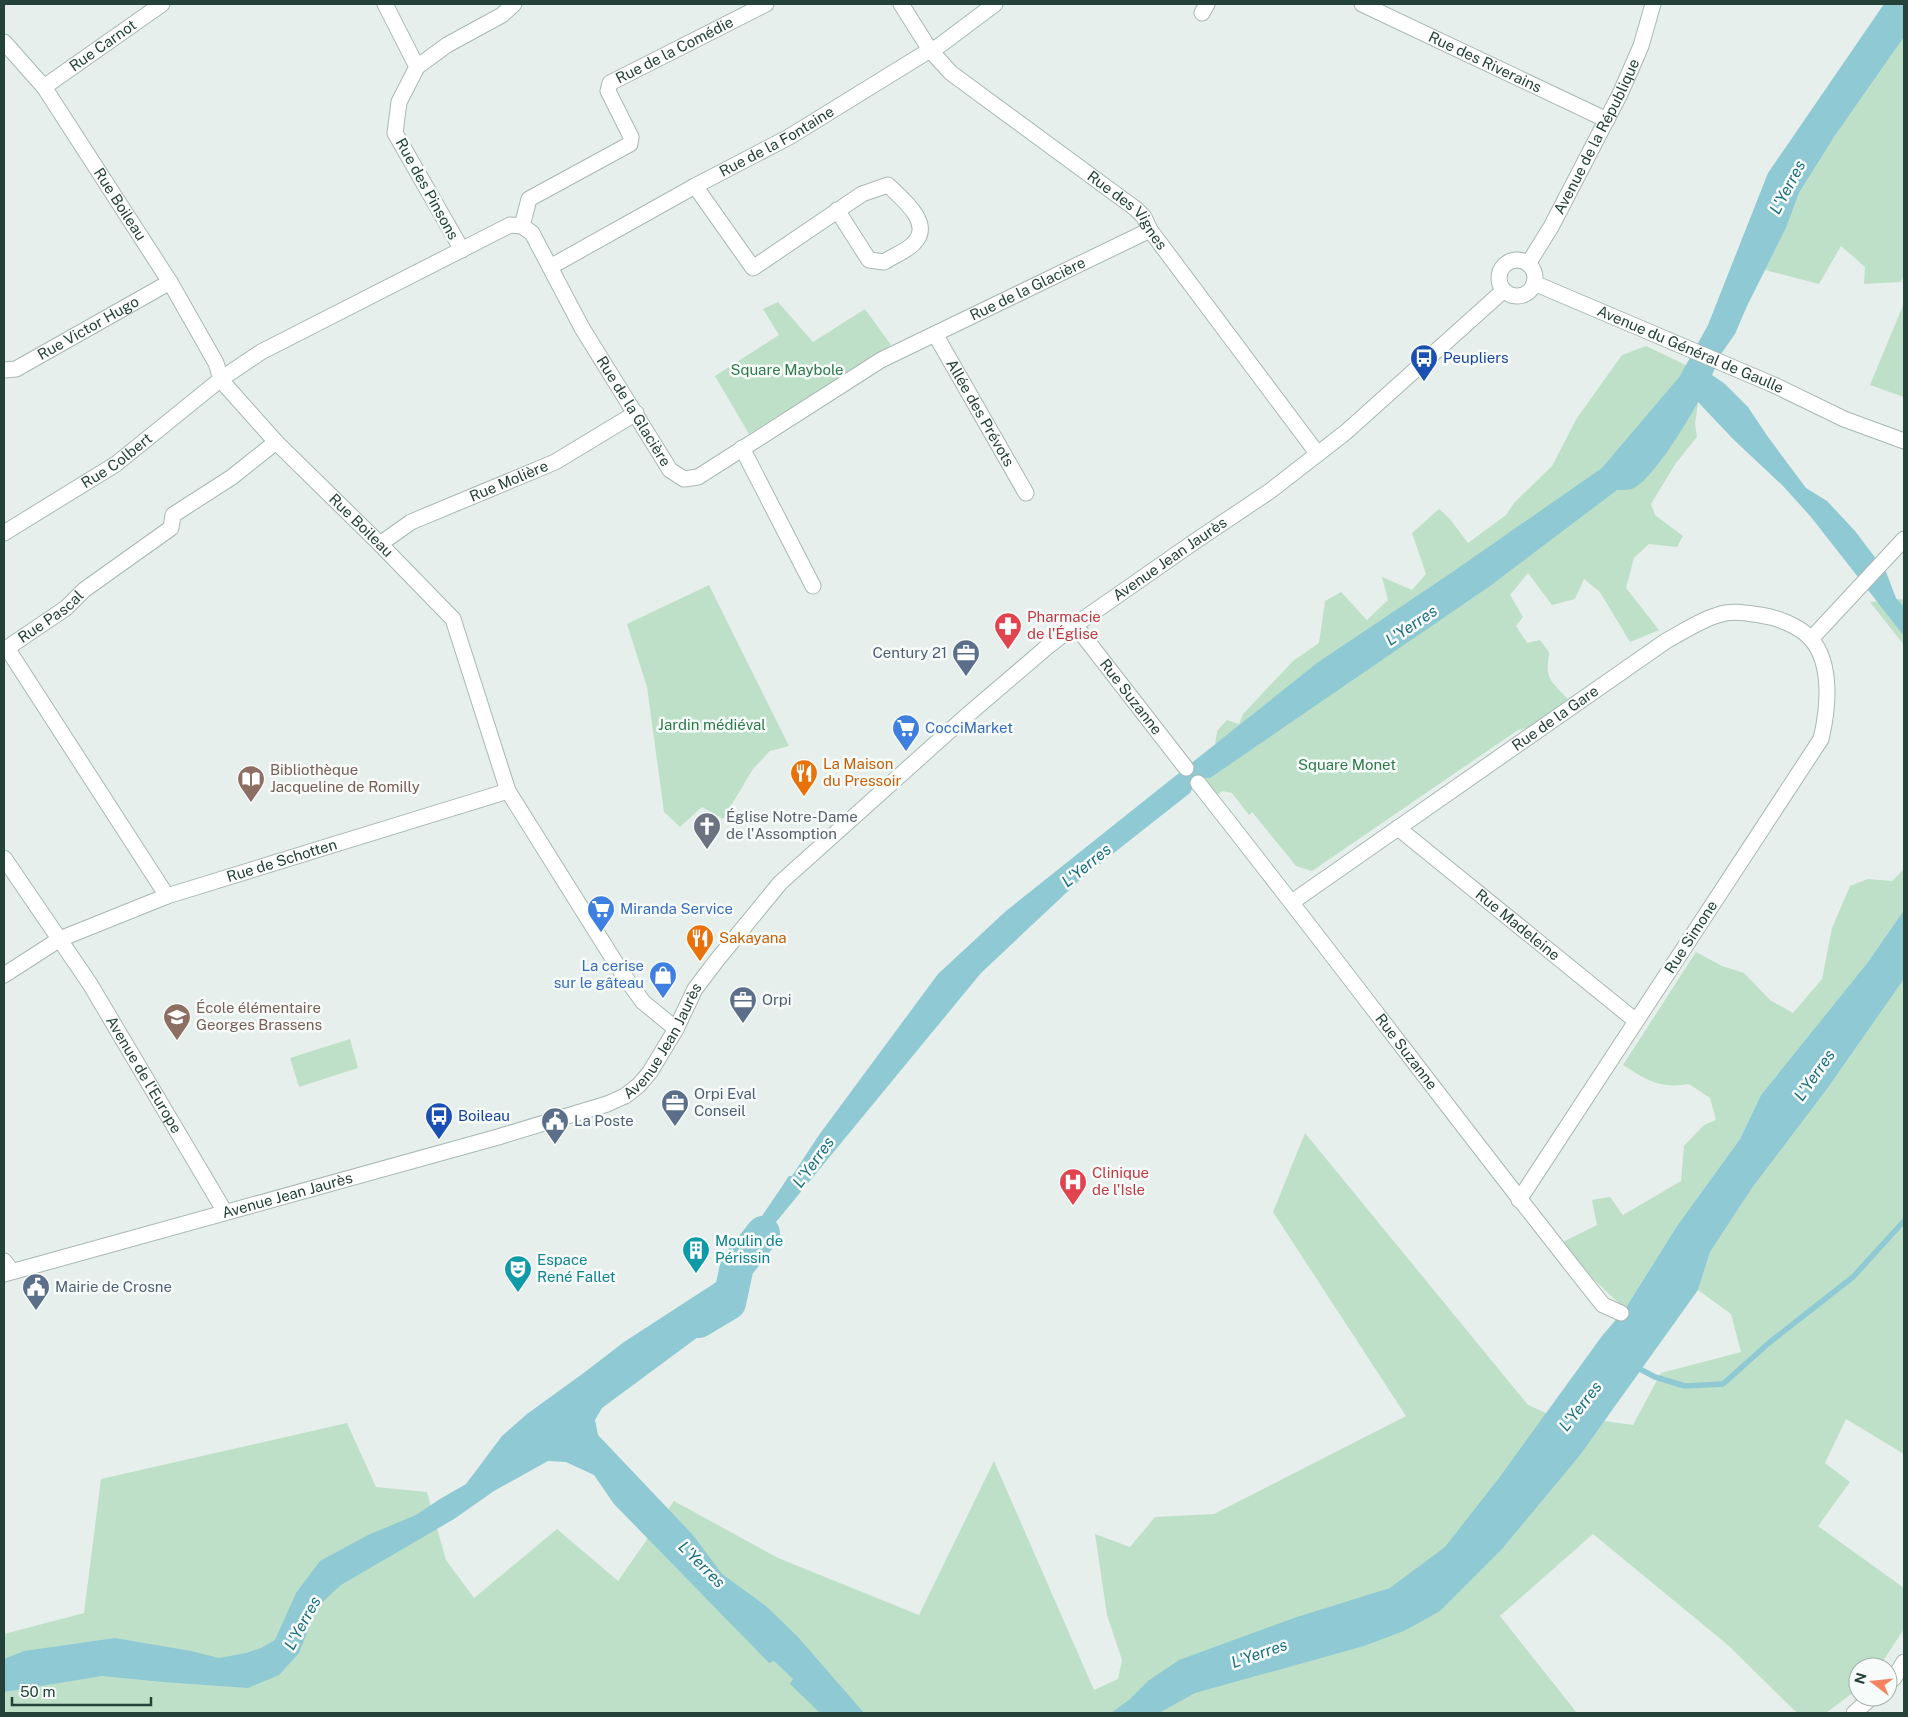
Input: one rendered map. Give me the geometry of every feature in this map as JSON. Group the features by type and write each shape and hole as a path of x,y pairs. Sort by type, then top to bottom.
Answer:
{"street":[{"name":"Rue Carnot","path":"44,87 162,4"},
{"path":"385,4 417,68"},
{"name":"Rue des Pinsons","path":"462,250 395,133 400,102 417,68 447,45 502,15 514,4"},
{"name":"Rue de la Comédie","path":"522,226 529,199 630,144 631,137 608,91 610,83 766,4"},
{"name":"Rue des Vignes","path":"901,4 930,50 951,73 1136,209 1144,217 1150,230 1317,453"},
{"name":"Rue de la Fontaine","path":"550,267 694,186 789,136 939,46 995,4"},
{"name":"Rue des Riverains","path":"1362,4 1607,120"},
{"name":"Avenue de la République","path":"1528,264 1551,227 1607,120 1642,46 1653,4"},
{"name":"Rue Boileau","path":"4,42 44,87 170,282 216,363 221,378 237,400 276,442 453,619 508,791 622,973 643,1002 676,1028"},
{"path":"694,186 753,268 837,210 862,194 888,185 913,210 920,224 920,233 915,243 884,262 869,260 837,210"},
{"path":"221,378 261,352 510,225 522,226"},
{"name":"Rue de la Glacière","path":"522,226 532,232 582,328 670,470 684,479 698,477 881,360 1150,230"},
{"path":"1516,260 1528,264 1533,271 1534,282 1529,291 1519,296 1508,294 1504,291 1498,280 1505,264 1516,260"},
{"name":"Rue Victor Hugo","path":"4,370 16,369 170,282"},
{"name":"Avenue du Général de Gaulle","path":"1534,282 1680,344 1844,418 1904,441"},
{"name":"Avenue Jean Jaurès","path":"6,1269 307,1191 498,1137 607,1104 625,1096 639,1086 650,1072 676,1028 695,989 780,883 964,718 1075,626 1270,491 1346,432 1504,291"},
{"name":"Allée des Prévots","path":"935,334 1026,493"},
{"name":"Rue Colbert","path":"4,534 116,464 221,378"},
{"name":"Rue Molière","path":"380,544 411,522 555,462 636,413"},
{"name":"Rue Pascal","path":"167,896 7,648 66,608 84,590 171,528 173,515 232,477 276,442"},
{"path":"742,448 813,586"},
{"path":"1811,639 1904,539"},
{"name":"Rue de la Gare","path":"1292,902 1666,640 1699,623 1718,615 1734,612 1781,620 1811,639 1824,663"},
{"name":"Rue Suzanne","path":"1075,626 1186,768"},
{"name":"Rue Simone","path":"1519,1200 1821,739 1826,718 1827,694 1824,663"},
{"name":"Rue Suzanne","path":"1198,783 1292,902 1519,1200 1603,1305 1620,1313"},
{"name":"Rue de Schotten","path":"4,975 60,939 167,896 508,791"},
{"name":"Rue Madeleine","path":"1398,828 1636,1021"},
{"name":"Avenue de l'Europe","path":"4,858 60,939 225,1212"}],"green space":[{"path":"1904,37 1904,275 1901,282 1864,284 1865,267 1841,246 1819,284 1765,270 1786,228 1799,193 1834,137"},
{"name":"Square Maybole","path":"778,302 813,342 865,309 891,345 749,434 715,376 779,335 763,309"},
{"path":"1904,303 1904,397 1870,385"},
{"name":"Square Monet","path":"1646,346 1692,368 1700,389 1695,424 1697,437 1676,463 1651,504 1655,515 1683,536 1677,547 1649,544 1634,558 1626,588 1659,630 1630,642 1600,592 1584,579 1575,599 1552,605 1528,573 1510,595 1523,617 1516,626 1527,643 1540,640 1549,652 1549,676 1569,701 1527,728 1518,730 1312,871 1296,866 1252,812 1249,815 1232,793 1222,791 1214,798 1201,781 1214,752 1217,731 1227,720 1239,724 1243,714 1293,661 1319,643 1325,601 1341,592 1367,620 1388,600 1382,577 1412,590 1426,574 1412,533 1439,509 1449,518 1468,543 1506,515 1514,503 1552,466 1577,418 1622,355"},
{"name":"Jardin médiéval","path":"709,585 789,746 770,751 753,769 723,819 702,807 680,827 664,812 647,687 627,624"},
{"path":"1904,600 1904,645 1870,602"},
{"path":"1904,869 1904,910 1868,962 1761,1095 1740,1139 1677,1226 1625,1309 1585,1271 1563,1242 1597,1225 1592,1200 1610,1197 1623,1215 1681,1181 1684,1146 1704,1125 1716,1120 1710,1098 1689,1084 1670,1085 1654,1082 1623,1065 1696,952 1722,966 1744,973 1770,1000 1793,1013 1822,979 1832,928 1850,886 1868,879 1892,881"},
{"path":"1904,979 1904,1454 1846,1419 1825,1463 1850,1482 1818,1526 1904,1588 1904,1629 1886,1657 1848,1657 1848,1696 1826,1713 1797,1713 1729,1646 1593,1534 1500,1616 1577,1713 4,1713 4,1634 84,1613 101,1479 347,1423 376,1487 427,1492 446,1560 474,1598 557,1529 618,1581 674,1501 778,1558 919,1615 994,1461 1094,1690 1118,1679 1122,1660 1107,1615 1095,1534 1130,1547 1155,1517 1214,1514 1406,1416 1273,1212 1305,1133 1528,1405 1546,1413 1633,1425 1661,1373 1741,1352 1731,1314 1698,1290 1710,1252 1752,1188 1827,1089"},
{"path":"350,1039 358,1068 299,1087 290,1058"}],"water":[{"path":"1884,4 1904,4 1904,37 1834,137 1799,193 1786,228 1735,334 1721,354 1712,375 1725,384 1748,407 1806,488 1827,501 1855,531 1886,572 1896,598 1904,607 1904,636 1811,517 1783,486 1733,439 1698,402 1659,463 1640,484 1632,489 1617,490 1490,586 1210,778 1205,778 1194,785 1190,793 1082,878 981,973 729,1279 734,1306 728,1310 725,1317 602,1408 595,1420 598,1435 693,1535 722,1574 766,1606 798,1637 864,1713 820,1713 790,1684 793,1679 774,1661 769,1663 614,1504 594,1475 566,1462 548,1461 494,1491 454,1519 341,1585 317,1607 299,1653 279,1675 248,1688 102,1676 4,1692 4,1659 24,1651 115,1638 191,1651 219,1658 246,1653 261,1648 275,1640 296,1593 320,1561 368,1535 416,1515 466,1484 502,1436 527,1414 624,1342 718,1281 789,1176 792,1176 819,1135 938,974 1006,911 1317,663 1602,468 1680,376 1708,325 1768,173"},
{"path":"1904,910 1904,979 1827,1089 1752,1188 1710,1252 1698,1290 1580,1455 1502,1549 1440,1611 1404,1631 1364,1646 1195,1693 1159,1713 1111,1713 1129,1700 1148,1681 1179,1660 1297,1617 1390,1588 1445,1547 1499,1478 1602,1336 1625,1309 1677,1226 1740,1139 1761,1095 1868,962"}],"waterway":[{"path":"1636,1367 1655,1377 1685,1386 1723,1384 1770,1342 1853,1277 1904,1221"},
{"name":"L'Yerres","path":"699,1321 729,1303 737,1266 763,1233"}],"place":[{"name":"Peupliers","path":"1424,382"},
{"name":"Pharmacie de l'Église","path":"1008,650"},
{"name":"Century 21","path":"966,677"},
{"name":"CocciMarket","path":"906,752"},
{"name":"La Maison du Pressoir","path":"804,797"},
{"name":"Bibliothèque Jacqueline de Romilly","path":"251,803"},
{"name":"Église Notre-Dame de l'Assomption","path":"707,850"},
{"name":"Miranda Service","path":"601,933"},
{"name":"Sakayana","path":"700,962"},
{"name":"La cerise sur le gâteau","path":"663,999"},
{"name":"Orpi","path":"743,1024"},
{"name":"École élémentaire Georges Brassens","path":"177,1041"},
{"name":"Orpi Eval Conseil","path":"675,1127"},
{"name":"Boileau","path":"439,1140"},
{"name":"La Poste","path":"555,1145"},
{"name":"Clinique de l'Isle","path":"1073,1206"},
{"name":"Moulin de Périssin","path":"696,1274"},
{"name":"Espace René Fallet","path":"518,1293"},
{"name":"Mairie de Crosne","path":"36,1311"}]}
